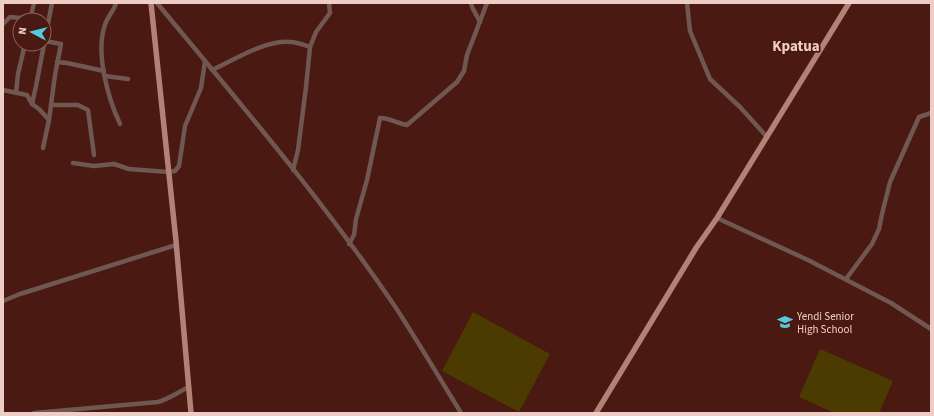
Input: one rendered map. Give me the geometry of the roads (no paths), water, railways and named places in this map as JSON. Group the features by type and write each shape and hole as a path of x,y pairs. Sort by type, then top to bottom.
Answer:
{"main road":[{"path":"151,3 176,245 191,413"},
{"path":"596,413 696,248 717,218 849,3"}],"street":[{"path":"116,3 105,24 102,43 108,91 120,124"},
{"path":"157,3 293,170 349,244 394,305 461,413"},
{"path":"293,170 298,150 306,93 310,47 316,32 330,13 328,3"},
{"path":"471,3 480,22"},
{"path":"349,244 354,235 356,219 367,180 380,118 383,117 399,124 407,125 458,82 464,71 467,55 487,3"},
{"path":"688,3 690,31 710,79 740,107 767,137"},
{"path":"3,24 10,17 12,17"},
{"path":"43,148 61,44 52,42"},
{"path":"212,70 263,45 278,42 291,42 310,47"},
{"path":"16,93 18,74 23,52"},
{"path":"32,104 43,52"},
{"path":"73,162 94,166 114,164 130,169 168,172 175,171 179,166 185,126 201,88 204,61"},
{"path":"57,62 67,63 128,79"},
{"path":"3,90 27,95 32,104 49,120"},
{"path":"51,105 78,104 88,110 94,155"},
{"path":"846,280 872,244 879,229 890,182 919,117 931,112"},
{"path":"717,218 808,260 891,303 931,329"},
{"path":"3,301 20,294 176,245"},
{"path":"34,413 90,411 158,402 189,388"}],"place":[{"name":"Yendi Senior High School","path":"785,322"}],"district":[{"name":"Kpatua","path":"796,46"}]}
